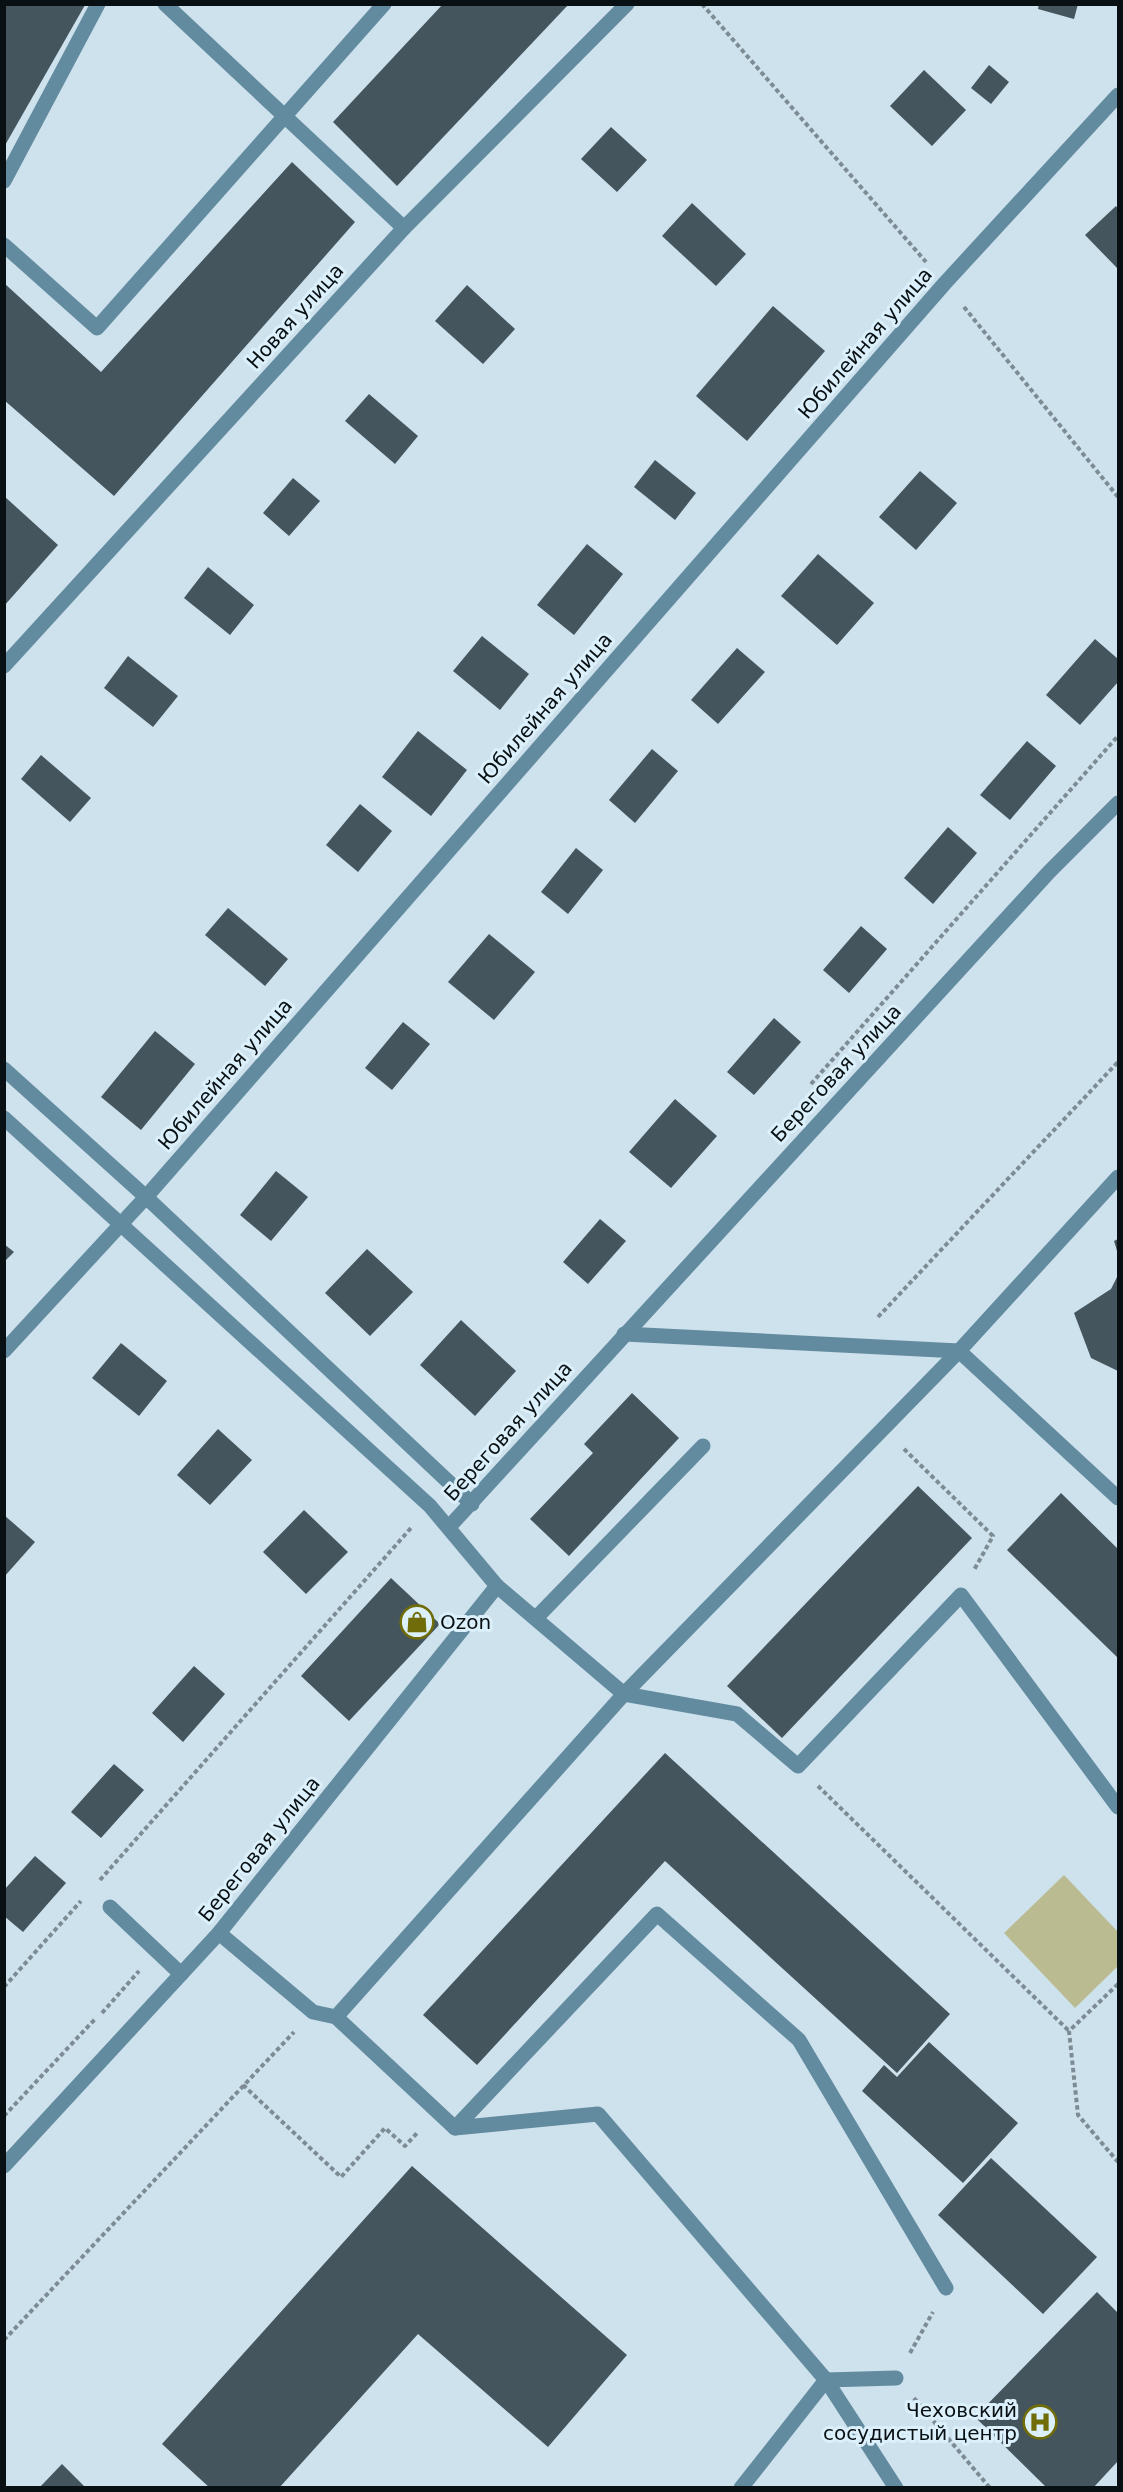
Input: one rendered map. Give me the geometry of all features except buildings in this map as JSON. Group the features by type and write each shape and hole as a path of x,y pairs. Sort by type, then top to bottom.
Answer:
{"street":[{"path":"4,181 98,4"},
{"path":"165,4 404,228"},
{"path":"4,245 97,328 283,115 384,4"},
{"name":"Новая улица","path":"4,666 404,228 627,4"},
{"name":"Юбилейная улица","path":"4,1350 119,1223 146,1197 945,283 1119,95"},
{"name":"Береговая улица","path":"4,2166 219,1934 497,1586 448,1527 472,1504 624,1334 1049,872 1119,803"},
{"path":"4,1069 146,1197 472,1504"},
{"path":"4,1118 430,1506 448,1527"},
{"path":"336,2017 624,1694 959,1351 1119,1177"},
{"path":"624,1334 959,1351 1119,1498"},
{"path":"536,1618 703,1446"},
{"path":"497,1586 624,1694 738,1714 798,1766 961,1595 1119,1808"},
{"path":"110,1907 181,1974"},
{"path":"455,2128 657,1914 799,2040 946,2288"},
{"path":"219,1934 313,2012 336,2017 455,2128 598,2114 826,2380 896,2487"},
{"path":"741,2487 826,2380 897,2378"}],"path":[{"path":"702,4 945,283 1119,497"},
{"path":"851,1346 1119,1062"},
{"path":"884,1429 993,1536 961,1595"},
{"path":"798,1766 1069,2031 1078,2115 1119,2162"},
{"path":"4,2116 157,1951"},
{"path":"1069,2031 1119,1984"},
{"path":"4,2340 313,2012"},
{"path":"243,2085 341,2177 385,2128 405,2146 437,2111"},
{"path":"946,2288 897,2378 990,2487"}],"green space":[{"path":"1064,1875 1118,1932 1118,1966 1075,2008 1004,1933"}],"place":[{"name":"Ozon","path":"417,1622"},
{"name":"Чеховский сосудистый центр","path":"1040,2422"}]}
